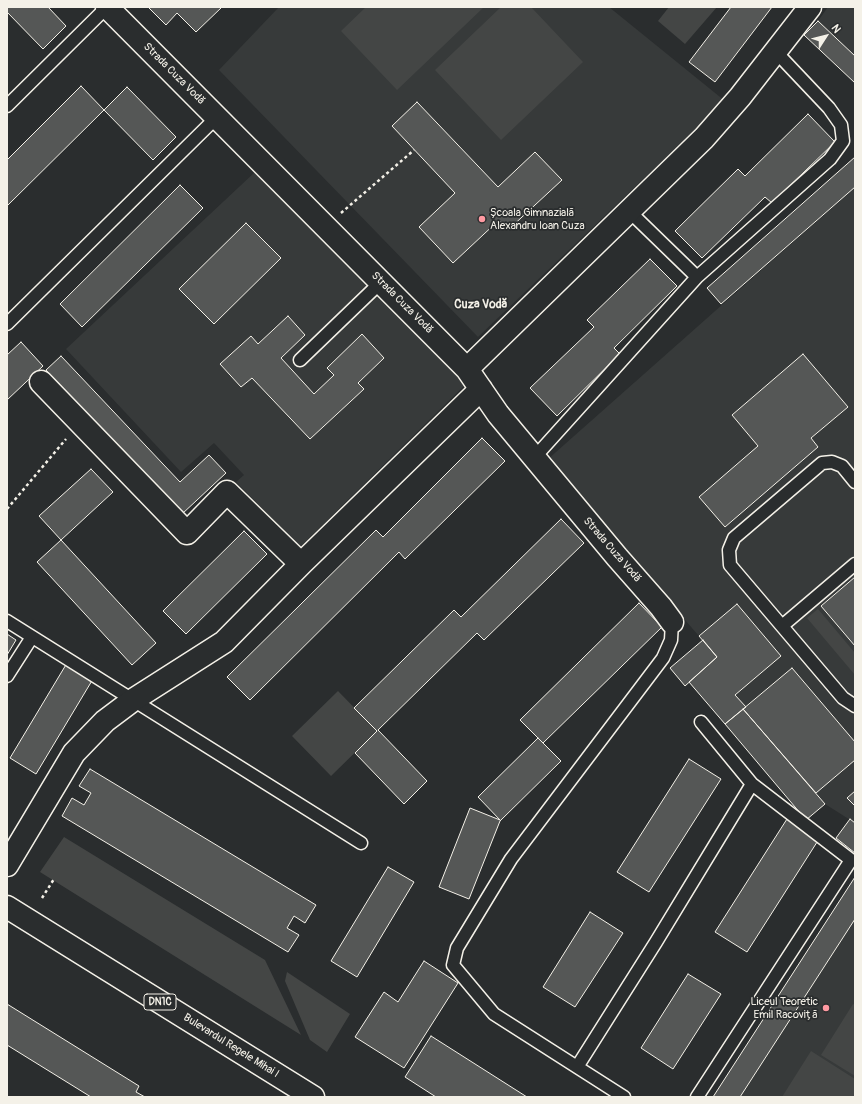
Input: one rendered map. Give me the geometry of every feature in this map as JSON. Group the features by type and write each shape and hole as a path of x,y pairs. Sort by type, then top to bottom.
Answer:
{"street":[{"name":"Strada Cuza Vodă","path":"107,7 467,369 498,414 672,622"},
{"path":"467,369 704,138 740,97 810,7"},
{"path":"41,382 187,533 227,492 301,564"},
{"path":"7,865 74,753 105,721 133,700 224,642 301,564 481,389"},
{"name":"Bulevardul Regele Mihai I","path":"7,907 313,1097"}],"lane":[{"path":"7,106 107,7"},
{"path":"534,458 697,277 830,159 843,141 841,125 829,108 776,52"},
{"path":"7,324 217,117"},
{"path":"629,212 697,277"},
{"path":"300,360 381,282"},
{"path":"855,482 842,466 832,462 822,463 734,538 729,550 730,565 844,698 855,706"},
{"path":"782,626 855,564"},
{"path":"7,621 361,843"},
{"path":"624,1097 494,1014 453,965 458,948 511,859 663,658 671,640 672,622"},
{"path":"7,676 32,637"},
{"path":"697,1097 851,860 752,784 701,722"},
{"path":"577,1067 656,942 752,784"}],"path":[{"path":"336,218 414,150"},
{"path":"7,509 80,423"},
{"path":"42,898 54,879"}],"shaded area":[{"name":"Școala Gimnazială Alexandru Ioan Cuza","path":"279,7 609,7 725,101 478,337 219,70"},
{"path":"366,7 484,7 397,90 341,31"},
{"path":"501,7 531,7 583,62 501,140 435,70"},
{"path":"669,7 717,7 685,44 658,21"},
{"path":"828,7 855,7 855,56 818,21"},
{"path":"255,172 467,383 300,547 236,482 244,475 214,443 181,472 66,349"},
{"path":"855,187 855,823 825,804 744,709 725,724 689,682 717,657 547,460"},
{"path":"818,609 855,653 855,675 807,618"},
{"path":"338,691 377,731 331,776 292,736"},
{"path":"64,837 265,960 301,1035 40,872"},
{"name":"Liceul Teoretic Emil Racoviță","path":"855,919 855,1097 740,1097"},
{"path":"287,972 350,1014 327,1052 310,1040 285,981"},
{"path":"853,1004 855,1005 855,1076 821,1055"},
{"path":"811,1051 855,1079 855,1097 782,1097"}],"building":[{"path":"7,7 48,7 66,26 43,49 7,12"},
{"path":"148,7 222,7 196,32 177,13 166,25"},
{"path":"731,7 772,7 715,82 689,62"},
{"path":"818,21 855,56 855,83 804,35"},
{"path":"81,86 104,110 7,206 7,160"},
{"path":"127,87 176,137 153,160 104,110"},
{"path":"417,102 498,187 535,152 562,180 508,230 499,220 453,263 419,227 455,193 392,126"},
{"path":"808,114 835,142 772,203 765,197 702,258 675,231 738,169 745,176"},
{"path":"855,157 855,187 721,304 707,288"},
{"path":"180,185 203,208 82,327 60,304"},
{"path":"246,223 281,258 214,324 179,289"},
{"path":"650,259 677,286 614,348 620,354 557,416 530,388 594,327 587,320"},
{"path":"288,316 305,335 281,358 314,394 334,375 327,368 362,334 384,358 358,383 364,389 310,439 252,378 241,387 220,364 251,336 258,344"},
{"path":"21,342 43,366 7,400 7,355"},
{"path":"803,354 848,407 811,438 818,447 725,527 699,497 758,446 732,415"},
{"path":"61,356 180,482 209,455 226,473 182,514 46,370"},
{"path":"482,438 505,461 405,559 399,552 250,700 227,677 376,530 383,537"},
{"path":"91,469 113,492 61,540 39,516"},
{"path":"561,519 584,543 484,640 477,633 378,730 427,781 404,804 355,753 377,731 354,708 454,610 461,617"},
{"path":"244,531 267,554 186,634 163,611"},
{"path":"61,540 156,643 132,665 37,562"},
{"path":"855,577 855,646 821,606"},
{"path":"639,603 662,627 543,743 520,720"},
{"path":"737,604 781,656 735,695 746,707 725,724 689,682 717,657 699,636"},
{"path":"7,634 16,640 7,655"},
{"path":"703,640 717,657 685,686 670,668"},
{"path":"67,663 93,679 36,774 10,758"},
{"path":"792,668 855,742 855,760 816,793 743,709"},
{"path":"743,709 825,804 806,820 725,724"},
{"path":"538,738 561,761 500,821 469,899 439,887 470,808 500,820 478,797"},
{"path":"689,759 721,779 649,892 617,872"},
{"path":"90,769 316,905 305,923 294,916 287,928 299,935 288,952 62,816 72,798 84,805 91,793 79,786"},
{"path":"855,791 855,806 847,798"},
{"path":"787,819 819,839 747,952 715,932"},
{"path":"850,819 855,823 855,853 836,838"},
{"path":"388,867 414,882 357,977 331,961"},
{"path":"855,877 855,919 740,1097 713,1097"},
{"path":"590,912 623,933 575,1007 543,987"},
{"path":"424,961 458,983 404,1068 355,1037 384,992 398,1002"},
{"path":"688,974 721,994 673,1069 641,1048"},
{"path":"7,1004 139,1086 136,1092 145,1097 91,1097 7,1045"},
{"path":"431,1036 527,1097 436,1097 405,1077"}],"place":[{"name":"Școala Gimnazială Alexandru Ioan Cuza","path":"482,219"},
{"name":"Liceul Teoretic Emil Racoviță","path":"826,1008"}],"district":[{"name":"Cuza Vodă","path":"481,305"}]}
